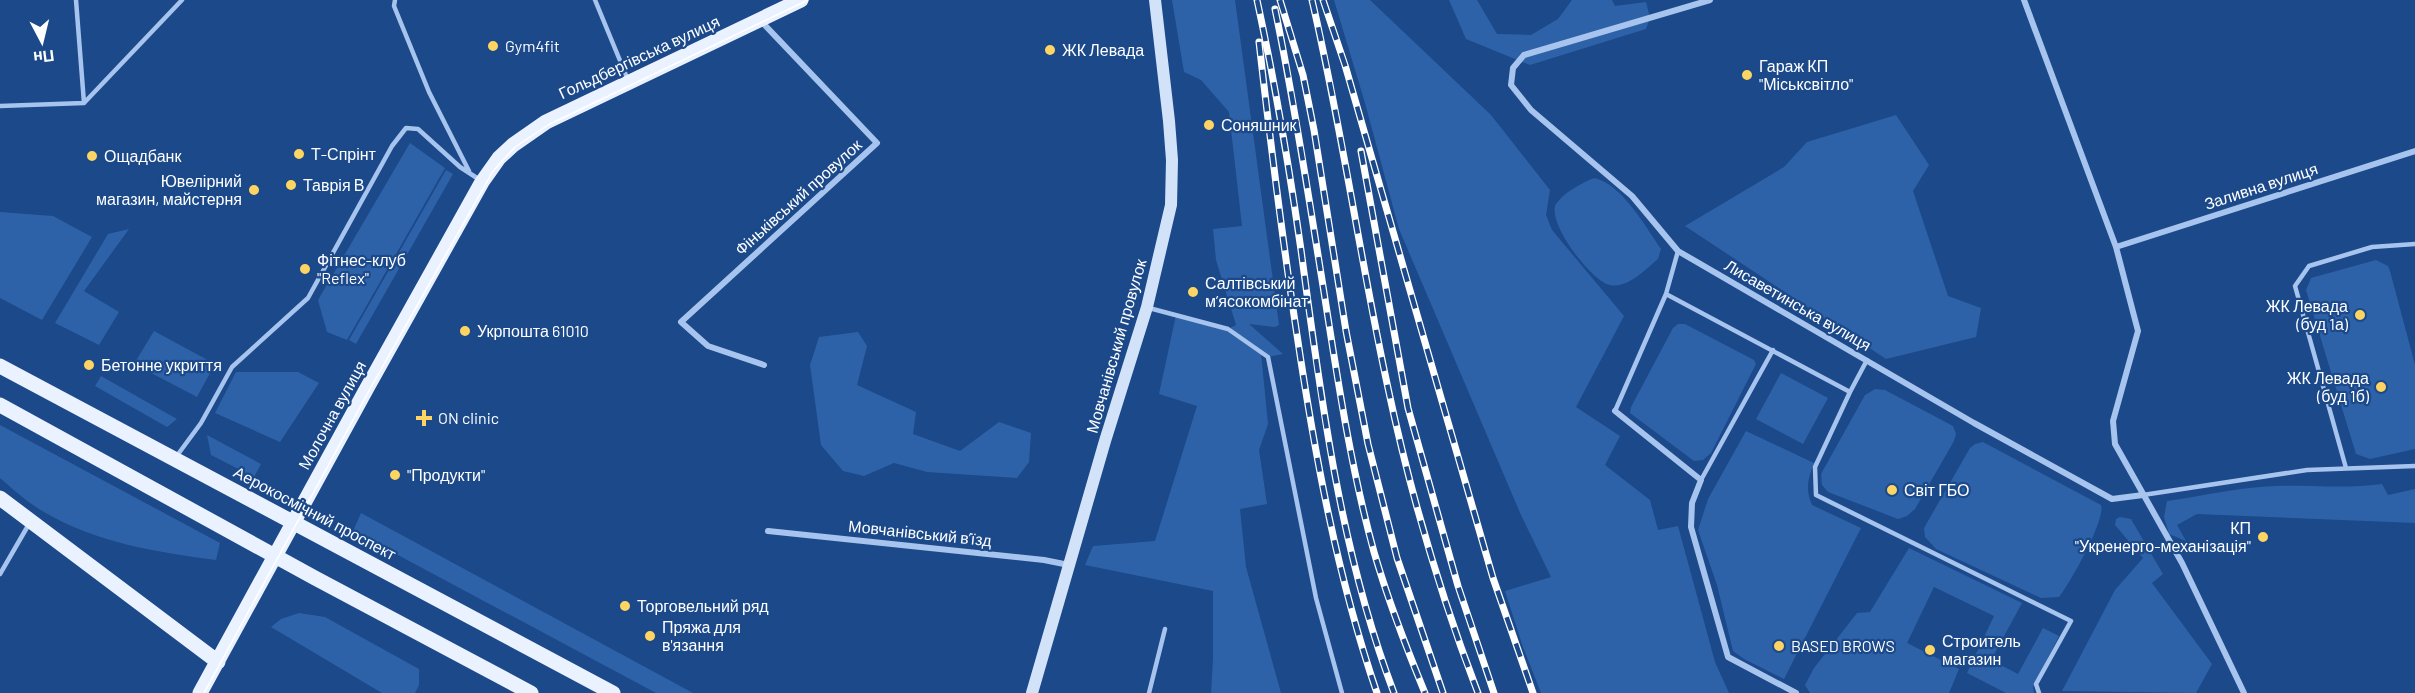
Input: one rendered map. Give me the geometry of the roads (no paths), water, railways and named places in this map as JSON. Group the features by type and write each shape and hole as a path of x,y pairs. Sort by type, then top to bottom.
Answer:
{"main road":[{"name":"Гольдбергівська вулиця","path":"500,158 520,139 546,122 801,0"},
{"name":"Молочна вулиця","path":"200,693 477,178 500,158"},
{"name":"Аерокосмічний проспект","path":"0,366 613,693"},
{"path":"0,405 531,693"},
{"path":"0,498 218,662"}],"street":[{"name":"Мовчанівський провулок","path":"1032,693 1147,307 1166,227 1173,184 1169,121 1155,0"},
{"name":"Лисаветинська вулиця","path":"1710,0 1524,55 1513,68 1511,85 1531,110 1632,196 1678,251 1974,423 2112,499 2144,495"},
{"path":"2024,0 2116,247 2138,331 2113,421 2115,444 2182,562 2244,693"},
{"name":"Фіньківський провулок","path":"760,20 877,143 681,322 708,346 764,366"},
{"name":"Заливна вулиця","path":"2116,247 2415,151"},
{"path":"1615,411 1701,480 1692,503 1691,527 1728,657 1796,693"},
{"name":"Мовчанівський в’їзд","path":"768,531 1033,559 1069,565"}],"lane":[{"path":"76,0 84,103"},
{"path":"0,106 84,103 182,0"},
{"path":"395,0 394,6 429,92 477,178"},
{"path":"595,0 629,82"},
{"path":"175,459 201,423 232,367 308,298 392,146 406,128 418,129 460,167 477,178"},
{"path":"2346,468 2295,286 2309,266 2372,247 2415,244"},
{"path":"1615,411 1666,294 1678,251"},
{"path":"1666,294 1851,392"},
{"path":"1147,307 1228,329 1268,357 1316,598 1342,693"},
{"path":"1701,480 1773,350"},
{"path":"1867,360 1815,467 1816,495 2071,621 2037,684 2039,693"},
{"path":"2144,495 2307,470 2415,466"},
{"path":"0,574 31,522"},
{"path":"1149,693 1165,629"}],"tram line":[{"path":"204,693 370,389 493,171 515,147 548,125 808,0"}],"railway":[{"path":"1257,0 1287,156 1316,362 1346,530 1375,639 1394,693"},
{"path":"1280,0 1303,75 1314,130 1346,331 1368,444 1397,558 1443,693"},
{"path":"1312,0 1397,427 1416,504 1439,580 1478,693"},
{"path":"1323,0 1345,65 1493,578 1533,693"},
{"path":"1275,9 1295,112 1339,386 1365,519 1385,588 1425,693"},
{"path":"1259,42 1286,262 1311,426 1350,605 1377,693"},
{"path":"1361,151 1408,408 1458,586 1494,693"}],"place":[{"name":"Gym4fit","path":"493,46"},
{"name":"ЖК Левада","path":"1050,50"},
{"name":"Гараж КП \"Міськсвітло\"","path":"1747,75"},
{"name":"Соняшник","path":"1209,125"},
{"name":"Т-Спрінт","path":"299,154"},
{"name":"Ощадбанк","path":"92,156"},
{"name":"Таврія В","path":"291,185"},
{"name":"Ювелірний магазин, майстерня","path":"254,190"},
{"name":"Фітнес-клуб \"Reflex\"","path":"305,269"},
{"name":"Салтівський мʼясокомбінат","path":"1193,292"},
{"name":"ЖК Левада (буд 1а)","path":"2360,315"},
{"name":"Укрпошта 61010","path":"465,331"},
{"name":"Бетонне укриття","path":"89,365"},
{"name":"ЖК Левада (буд 1б)","path":"2381,387"},
{"name":"ON clinic","path":"424,418"},
{"name":"\"Продукти\"","path":"395,475"},
{"name":"Світ ГБО","path":"1892,490"},
{"name":"КП \"Укренерго-механізація\"","path":"2263,537"},
{"name":"Торговельний ряд","path":"625,606"},
{"name":"Пряжа для в'язання","path":"650,636"},
{"name":"BASED BROWS","path":"1779,646"},
{"name":"Строитель магазин","path":"1930,650"}]}
